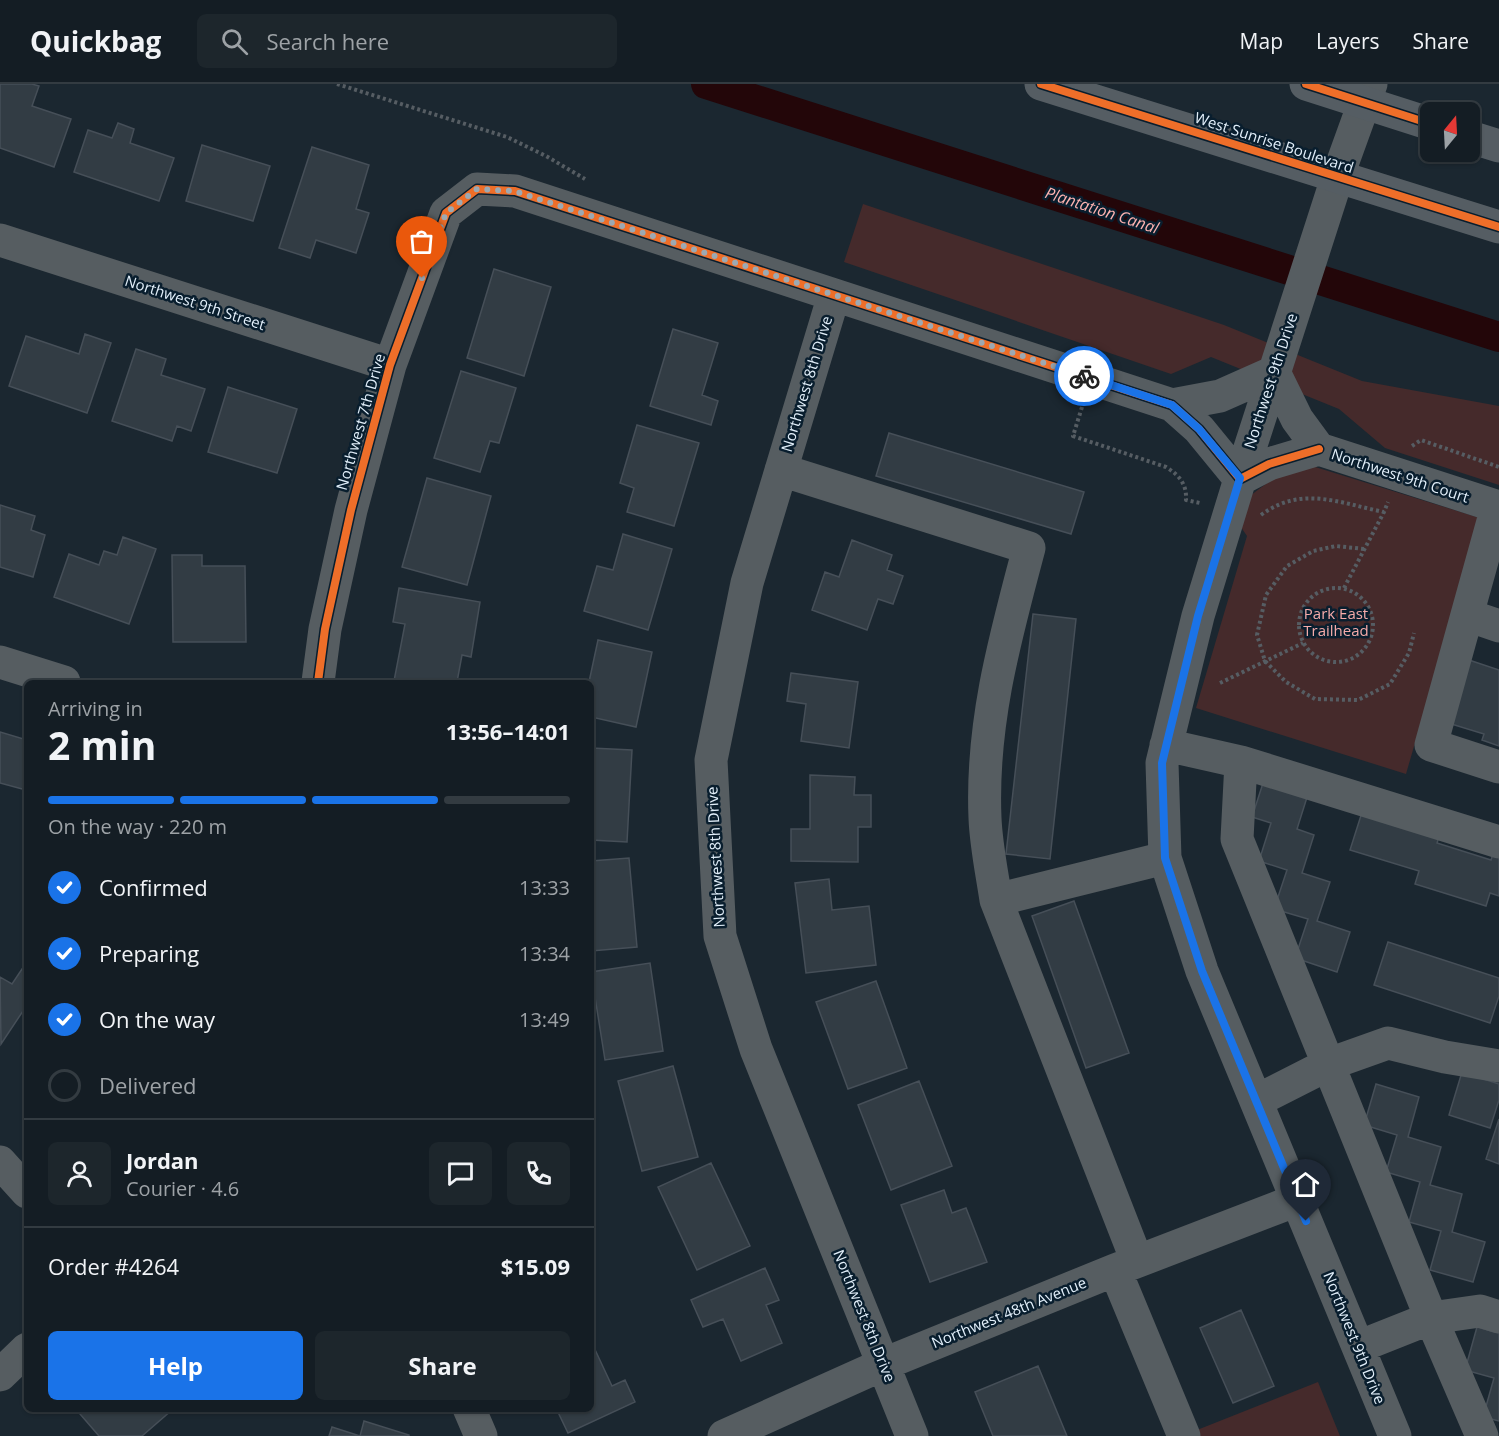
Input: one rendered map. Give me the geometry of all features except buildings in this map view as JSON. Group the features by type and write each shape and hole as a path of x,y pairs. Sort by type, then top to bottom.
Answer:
{"main road":[{"name":"West Sunrise Boulevard","path":"1041,84 1336,178 1499,227"},
{"path":"1306,84 1368,93 1420,119"},
{"path":"1480,140 1499,146"}],"street":[{"name":"Northwest 9th Drive","path":"1368,93 1336,178 1240,478 1198,616 1162,763 1165,858 1202,971 1395,1436"},
{"name":"Northwest 7th Drive","path":"318,680 325,629 351,510 390,365 446,213 477,189 514,191 834,295"},
{"name":"Northwest 9th Street","path":"0,240 390,365"},
{"path":"834,295 1172,405 1199,429 1240,478 1269,464 1319,449"},
{"name":"Northwest 8th Drive","path":"834,295 747,583 711,760 720,936 756,1049 912,1436"},
{"path":"1172,405 1220,396 1275,367"},
{"name":"Northwest 9th Court","path":"1275,367 1297,418 1319,449 1498,507"},
{"path":"781,470 1029,548 1000,655 987,735 985,819 996,900 1184,1436"},
{"path":"1498,507 1431,745 1499,767"},
{"path":"1467,615 1499,626"},
{"path":"0,662 58,680"},
{"path":"1166,745 1241,762 1499,842"},
{"path":"1241,762 1237,839 1431,1318 1482,1436"},
{"path":"996,900 1165,858"},
{"path":"1256,1101 1329,1064 1388,1043 1445,1057 1499,1066"},
{"path":"0,1162 24,1189"},
{"name":"Northwest 48th Avenue","path":"724,1436 884,1364 1126,1266 1298,1200"},
{"path":"1358,1347 1431,1318 1480,1311 1499,1317"},
{"path":"0,1375 24,1352"},
{"path":"471,1412 481,1436"}],"path":[{"path":"337,84 507,137 546,156 586,180"},
{"path":"1344,588 1384,512"},
{"path":"1364,549 1336,546 1313,551 1287,566 1266,595 1257,635 1265,661 1286,682 1315,699 1358,699 1390,684 1409,653 1414,633"},
{"path":"1344,588 1356,593 1372,612 1374,625 1372,637 1366,648 1350,659 1332,662 1321,660 1310,653 1303,643 1299,632 1302,608 1309,598 1319,591 1344,588"},
{"path":"1220,683 1303,643"}],"green space":[{"path":"863,204 1224,325 1362,381 1499,406 1499,485 1385,448 1339,409 1211,357 1171,374 844,262"},
{"name":"Park East Trailhead","path":"1312,466 1480,518 1406,774 1196,708 1247,536 1230,511 1279,474"},
{"path":"1318,1382 1340,1436 1200,1436 1197,1430"}],"waterway":[{"name":"Plantation Canal","path":"706,84 1499,337"}],"cycle path":[{"path":"1041,84 1499,227"},
{"path":"1306,84 1420,120"},
{"path":"318,680 325,629 351,510 390,365 446,213 477,189 515,191 1172,405 1199,429 1240,479 1269,464 1319,449"}],"way so far":[{"path":"422,278 446,213 477,189 514,191 1084,376"}],"route":[{"path":"1084,376 1172,405 1199,429 1240,478 1198,616 1162,763 1165,858 1202,971 1306,1221"}]}
